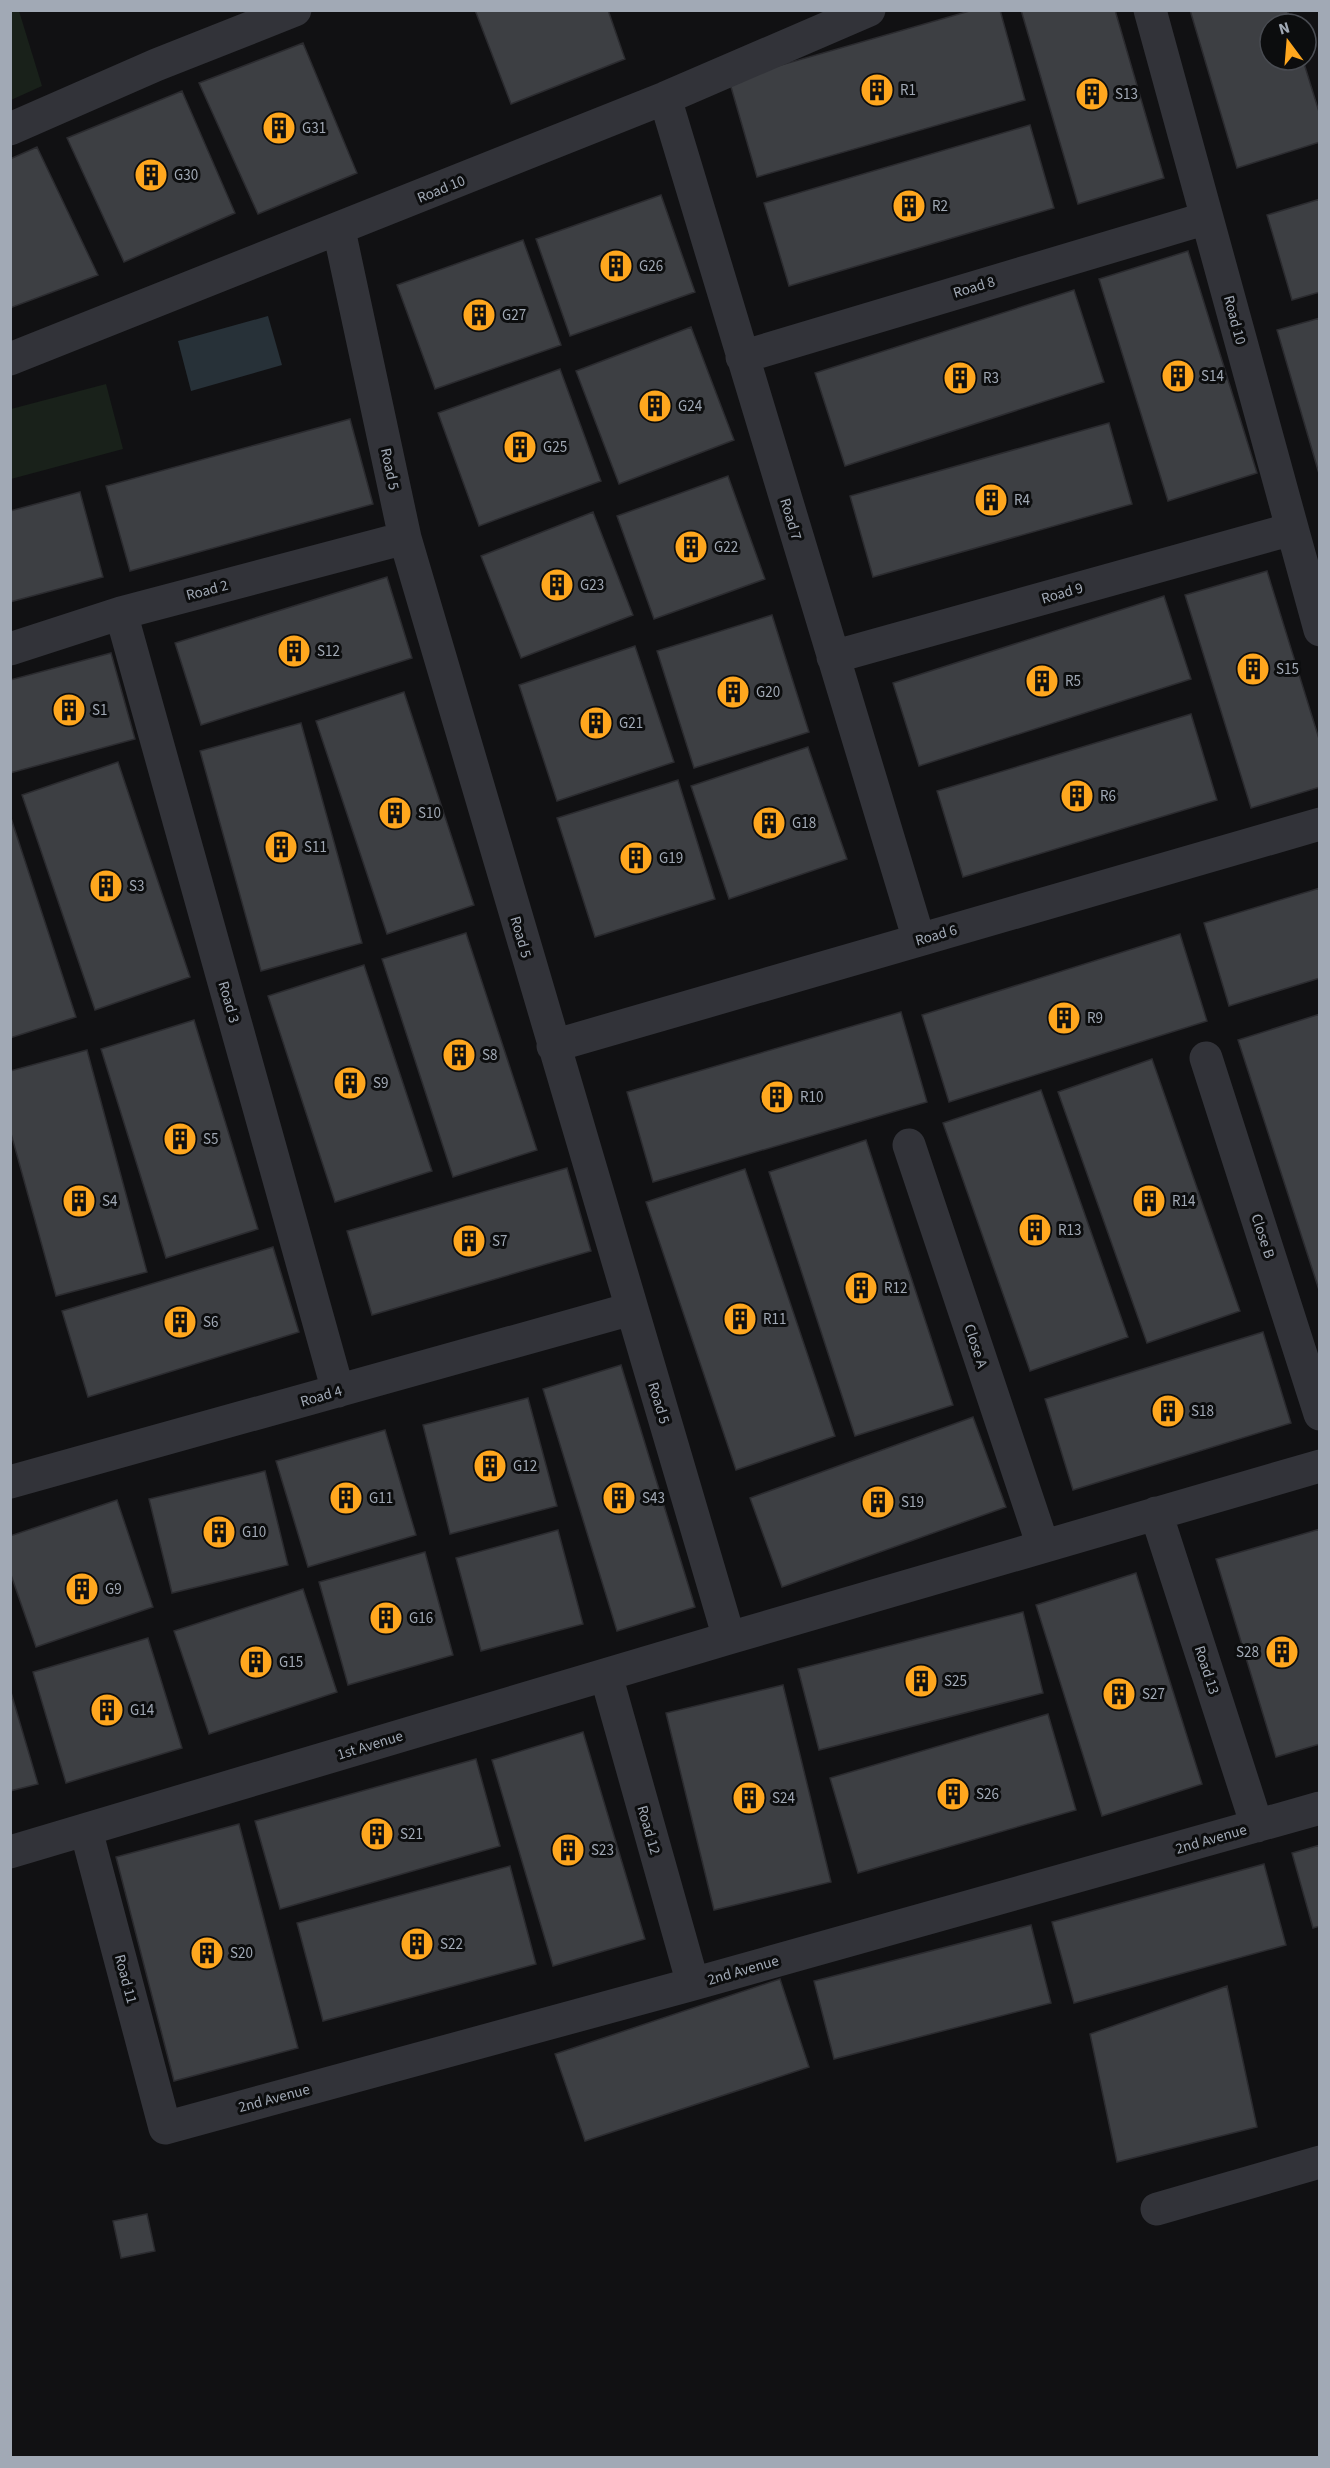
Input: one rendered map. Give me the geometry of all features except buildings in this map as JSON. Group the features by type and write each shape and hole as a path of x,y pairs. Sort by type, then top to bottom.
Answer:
{"street":[{"path":"10,129 156,65 295,10"},
{"name":"Road 10","path":"10,359 339,230 665,98 868,10"},
{"name":"Road 10","path":"1150,10 1320,630"},
{"name":"Road 7","path":"665,98 919,940"},
{"name":"Road 8","path":"742,357 1207,218"},
{"name":"Road 5","path":"339,230 405,538 729,1638"},
{"name":"Road 9","path":"833,657 1292,529"},
{"name":"Road 2","path":"10,649 121,613 405,538"},
{"name":"Road 3","path":"121,613 338,1391"},
{"name":"Road 6","path":"553,1046 1320,824"},
{"name":"Close B","path":"1206,1058 1320,1414"},
{"name":"Close A","path":"909,1145 1043,1546"},
{"name":"Road 4","path":"10,1482 631,1309"},
{"path":"729,1638 1320,1466"},
{"name":"Road 13","path":"1156,1513 1257,1826"},
{"name":"1st Avenue","path":"10,1852 729,1638"},
{"name":"Road 12","path":"606,1675 693,1984"},
{"name":"2nd Avenue","path":"165,2128 1320,1809"},
{"name":"Road 11","path":"86,1830 165,2128"},
{"path":"1157,2209 1320,2162"}],"shaded area":[{"path":"11,10 19,11 42,86 11,100"},
{"path":"268,316 282,365 191,391 178,341"},
{"path":"106,384 123,449 11,479 11,409"}],"place":[{"name":"R1","path":"877,90"},
{"name":"S13","path":"1092,94"},
{"name":"G31","path":"279,128"},
{"name":"G30","path":"151,175"},
{"name":"R2","path":"909,206"},
{"name":"G26","path":"616,266"},
{"name":"G27","path":"479,315"},
{"name":"S14","path":"1178,376"},
{"name":"R3","path":"960,378"},
{"name":"G24","path":"655,406"},
{"name":"G25","path":"520,447"},
{"name":"R4","path":"991,500"},
{"name":"G22","path":"691,547"},
{"name":"G23","path":"557,585"},
{"name":"S12","path":"294,651"},
{"name":"S15","path":"1253,669"},
{"name":"R5","path":"1042,681"},
{"name":"G20","path":"733,692"},
{"name":"S1","path":"69,710"},
{"name":"G21","path":"596,723"},
{"name":"R6","path":"1077,796"},
{"name":"S10","path":"395,813"},
{"name":"G18","path":"769,823"},
{"name":"S11","path":"281,847"},
{"name":"G19","path":"636,858"},
{"name":"S3","path":"106,886"},
{"name":"R9","path":"1064,1018"},
{"name":"S8","path":"459,1055"},
{"name":"S9","path":"350,1083"},
{"name":"R10","path":"777,1097"},
{"name":"S5","path":"180,1139"},
{"name":"S4","path":"79,1201"},
{"name":"R14","path":"1149,1201"},
{"name":"R13","path":"1035,1230"},
{"name":"S7","path":"469,1241"},
{"name":"R12","path":"861,1288"},
{"name":"R11","path":"740,1319"},
{"name":"S6","path":"180,1322"},
{"name":"S18","path":"1168,1411"},
{"name":"G12","path":"490,1466"},
{"name":"G11","path":"346,1498"},
{"name":"S43","path":"619,1498"},
{"name":"S19","path":"878,1502"},
{"name":"G10","path":"219,1532"},
{"name":"G9","path":"82,1589"},
{"name":"G16","path":"386,1618"},
{"name":"S28","path":"1282,1652"},
{"name":"G15","path":"256,1662"},
{"name":"S25","path":"921,1681"},
{"name":"S27","path":"1119,1694"},
{"name":"G14","path":"107,1710"},
{"name":"S26","path":"953,1794"},
{"name":"S24","path":"749,1798"},
{"name":"S21","path":"377,1834"},
{"name":"S23","path":"568,1850"},
{"name":"S22","path":"417,1944"},
{"name":"S20","path":"207,1953"}]}
